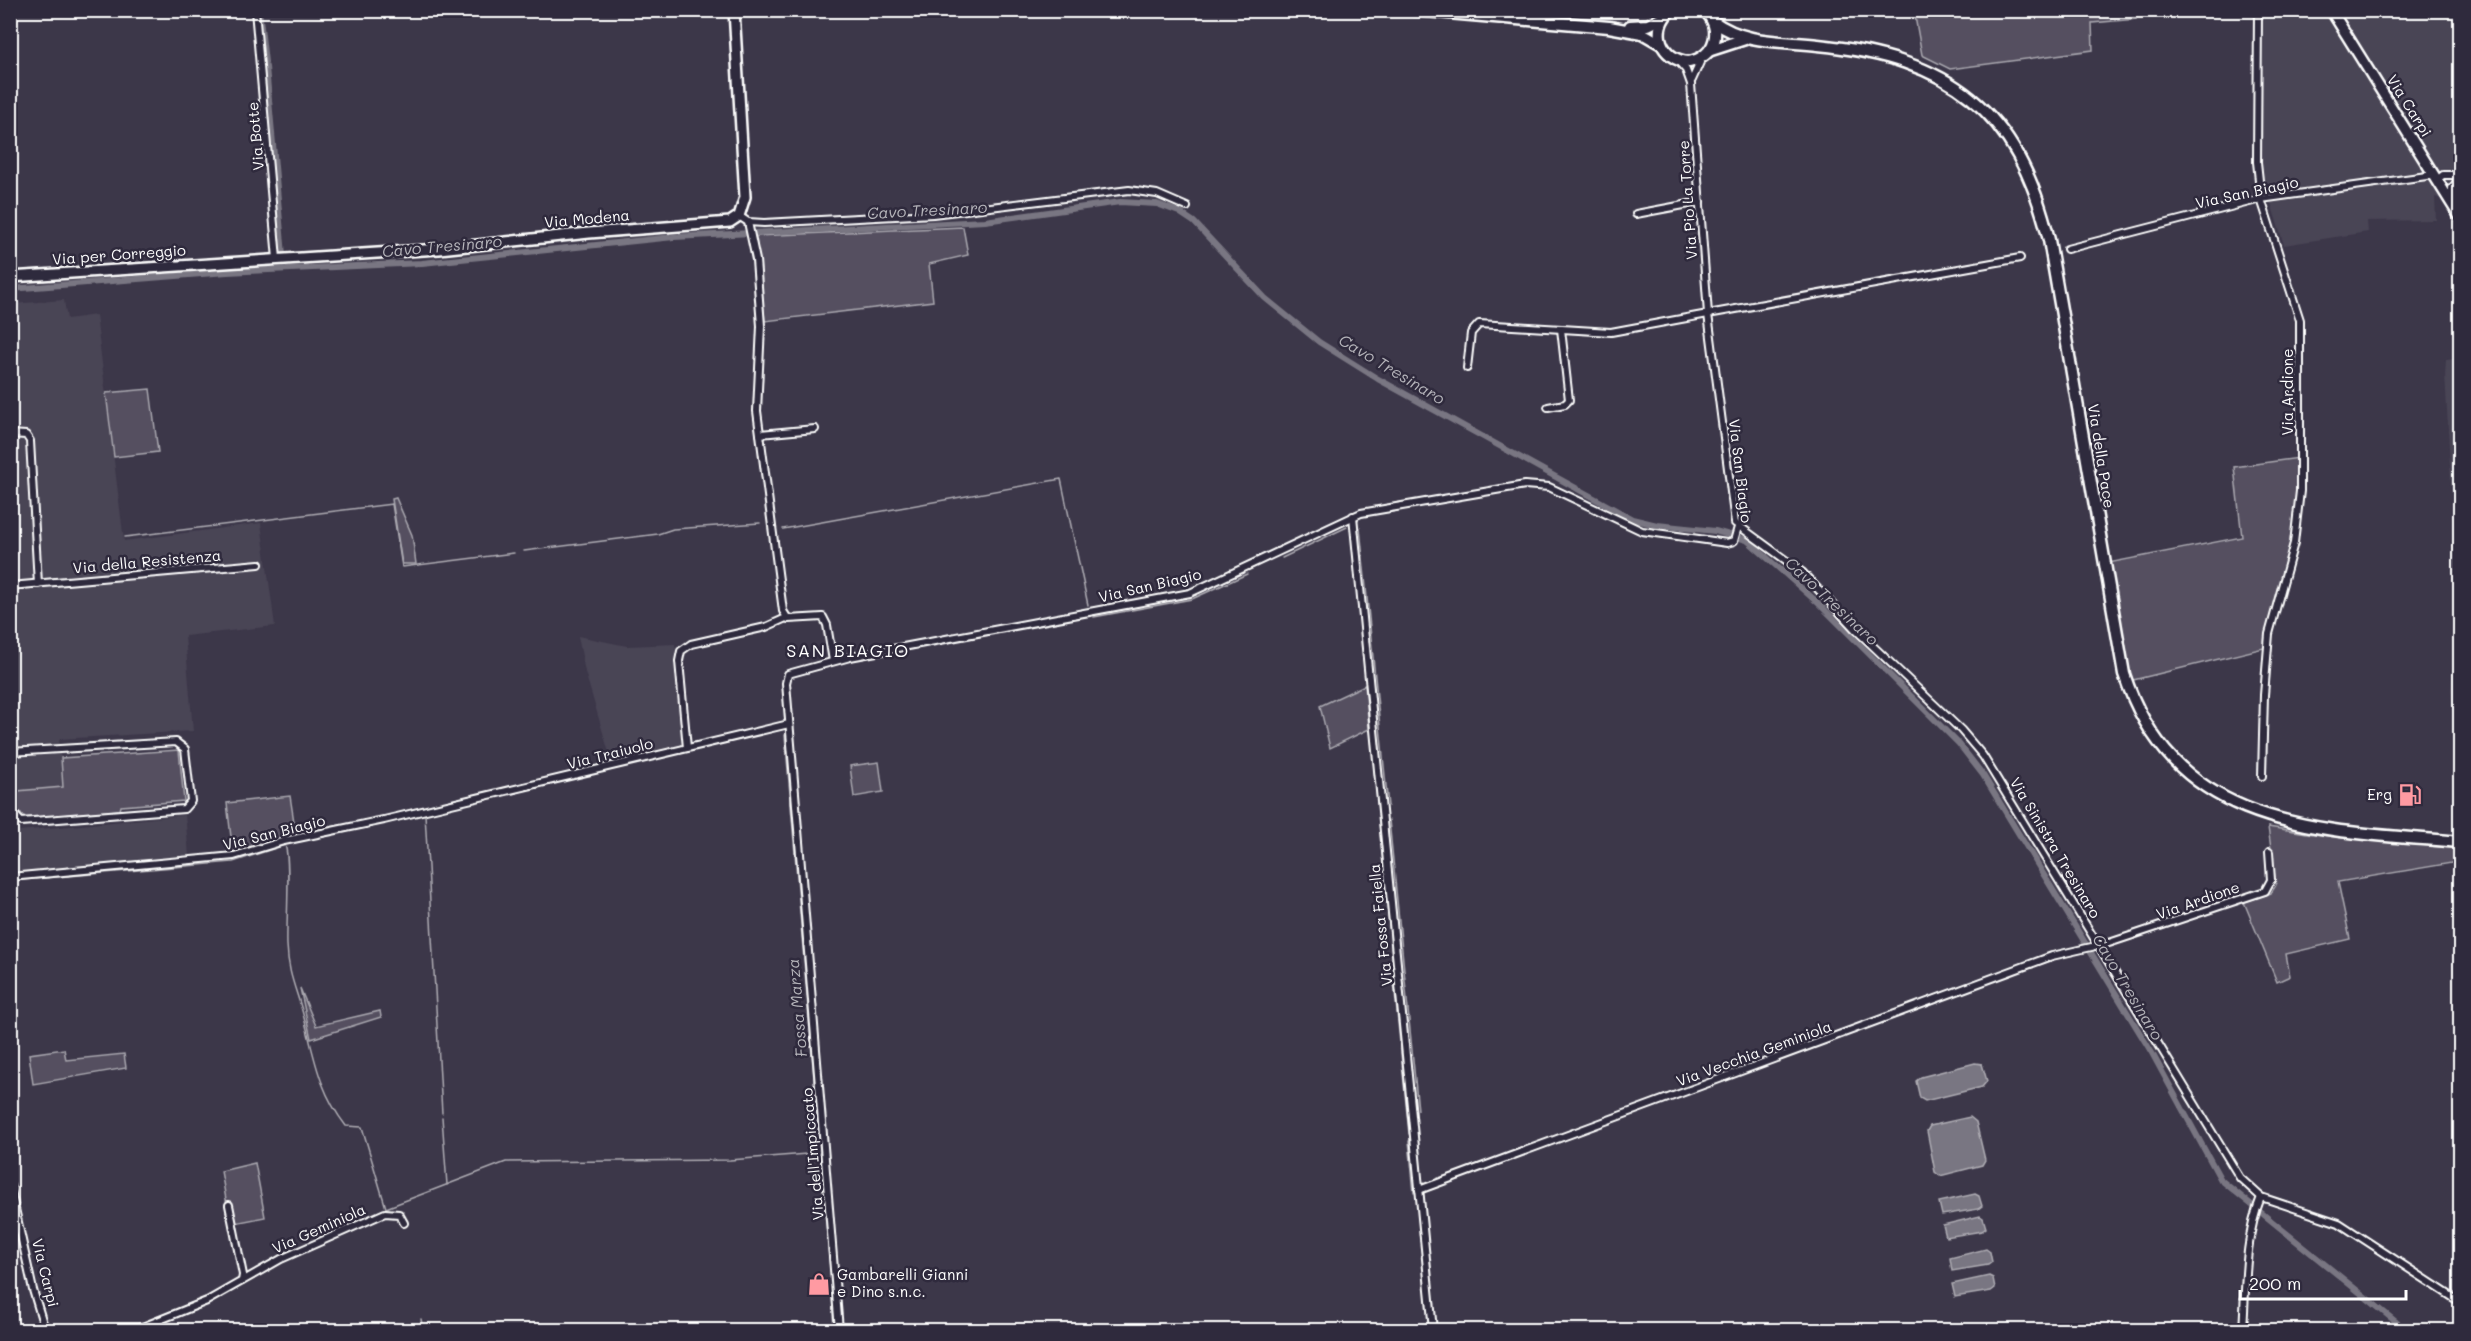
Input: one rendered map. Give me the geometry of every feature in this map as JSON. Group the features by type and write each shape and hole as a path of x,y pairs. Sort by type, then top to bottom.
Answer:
{"main road":[{"path":"1414,10 1609,27 1642,33 1661,44"},
{"path":"1704,10 1713,21 1716,36 1707,54"},
{"path":"1609,27 1643,26 1668,14"},
{"path":"1668,14 1659,30 1661,44 1666,52 1676,60"},
{"name":"Via della Pace","path":"1713,21 1745,38 1853,49 1912,64 1947,81 1979,105 2017,151 2034,187 2049,240 2124,674 2142,719 2164,751 2209,790 2246,809 2268,817 2335,830 2460,842"},
{"name":"Via della Pace","path":"1676,60 1689,62 1745,38"}],"street":[{"name":"Via Botte","path":"255,10 278,259"},
{"path":"734,10 745,222 756,260 761,326 756,398 786,618"},
{"name":"Via Ardione","path":"2258,10 2257,162 2261,199 2300,320 2300,491 2294,543 2269,634 2264,695 2262,776"},
{"name":"Via Carpi","path":"2331,10 2460,217"},
{"name":"Via Pio La Torre","path":"1691,84 1694,70 1707,54"},
{"name":"Via Pio La Torre","path":"1676,60 1686,70 1691,84 1708,314"},
{"path":"2427,163 2447,174 2459,177 2452,188 2453,205"},
{"path":"2436,177 2447,174"},
{"name":"Via San Biagio","path":"2067,249 2261,199 2436,177 2447,182 2459,177"},
{"path":"745,222 933,214 1129,190 1157,194 1187,207"},
{"path":"1636,214 1700,202"},
{"name":"Via Modena","path":"229,262 439,249 589,233 745,222"},
{"path":"1467,368 1471,333 1479,324 1611,332 2020,258"},
{"name":"Via per Correggio","path":"10,277 229,262"},
{"name":"Via San Biagio","path":"833,661 1190,593 1353,516 1375,510 1535,485 1559,492 1642,531 1728,543 1736,533 1708,314"},
{"path":"1548,406 1565,404 1569,400 1561,329"},
{"path":"760,434 816,429"},
{"path":"10,434 26,435 30,441 39,584"},
{"name":"Via Fossa Faiella","path":"1353,516 1432,1330"},
{"name":"Via Sinistra Tresinaro","path":"1736,533 1802,572 1855,629 1972,743 2007,791 2240,1178 2261,1197 2339,1223 2460,1302"},
{"name":"Via della Resistenza","path":"10,586 259,564"},
{"path":"789,724 687,748 678,662 681,651 691,644 766,627 786,618 823,617 827,625 833,661"},
{"name":"Via dell'Impiccato","path":"833,661 788,674 786,683 840,1330"},
{"path":"10,752 176,742 185,749 191,801 184,809 21,822 13,813 10,786"},
{"name":"Via Traiuolo","path":"539,784 687,748"},
{"name":"Via San Biagio","path":"10,877 234,856 284,841 539,784"},
{"name":"Via Ardione","path":"2098,945 2265,891 2271,880 2269,852"},
{"name":"Via Vecchia Geminiola","path":"1419,1190 2052,957 2098,945"},
{"name":"Via Carpi","path":"10,1186 33,1290 45,1330"},
{"path":"2243,1330 2250,1237 2254,1212 2261,1197"},
{"path":"229,1205 243,1275 242,1281"},
{"name":"Via Geminiola","path":"135,1330 207,1301 281,1258 385,1213 399,1214 404,1223"}],"shaded area":[{"path":"2135,10 2136,19 2092,23 2093,50 1950,69 1922,55 1914,11"},
{"path":"2256,11 2460,11 2460,215 2453,203 2435,197 2436,220 2367,221 2368,232 2284,245 2256,155"},
{"path":"963,227 968,255 929,264 933,301 765,321 756,236"},
{"path":"64,300 67,319 96,315 124,541 261,523 275,626 185,636 193,731 59,739 63,787 17,791 19,831 185,815 189,855 11,873 11,304"},
{"path":"2460,358 2459,792 2451,689 2458,613 2445,374 2446,360"},
{"path":"150,389 158,452 114,457 106,393"},
{"path":"2299,458 2300,505 2268,647 2129,681 2103,564 2242,537 2234,467"},
{"path":"396,498 412,535 416,564 402,564 392,499"},
{"path":"578,636 627,646 675,644 685,736 683,745 612,763 585,672"},
{"path":"1365,685 1369,729 1330,748 1320,706"},
{"path":"179,750 184,801 121,806 120,810 27,818 18,812 17,791 63,787 61,758"},
{"path":"879,762 883,792 854,797 850,766"},
{"path":"290,796 296,835 233,854 227,803"},
{"path":"2268,827 2327,836 2460,849 2460,871 2457,862 2338,882 2350,939 2286,954 2290,976 2277,982 2244,902 2271,893 2276,885"},
{"path":"300,988 316,1026 380,1011 381,1017 311,1039"},
{"path":"64,1049 66,1060 124,1054 126,1068 33,1084 29,1054"},
{"path":"1975,1063 1982,1064 1987,1081 1982,1087 1925,1101 1920,1098 1916,1081 1921,1077"},
{"path":"1970,1117 1976,1122 1985,1160 1982,1165 1940,1176 1935,1172 1927,1131 1930,1126"},
{"path":"255,1163 265,1217 235,1223 227,1205 221,1171"},
{"path":"1975,1194 1979,1196 1982,1206 1978,1209 1942,1215 1939,1202"},
{"path":"1980,1216 1986,1228 1982,1231 1946,1237 1943,1225"},
{"path":"1986,1249 1990,1252 1992,1262 1988,1265 1952,1271 1950,1258"},
{"path":"1989,1276 1993,1278 1995,1288 1991,1291 1955,1297 1952,1284"}],"waterway":[{"path":"259,10 265,62"},
{"path":"266,67 283,255"},
{"name":"Cavo Tresinaro","path":"10,289 227,272 422,263 674,237 985,221 1120,202 1157,204 1179,212 1194,222 1265,298 1319,342 1378,379 1632,519 1657,525 1715,531 1747,540 1817,602 1959,744 1983,775 2152,1053 2221,1180 2406,1330"},
{"path":"783,529 1061,479 1088,605"},
{"path":"125,537 392,504 402,567 514,553"},
{"path":"524,551 658,534 673,529 760,523"},
{"path":"1282,558 1347,527"},
{"path":"1360,528 1388,806"},
{"path":"1351,529 1393,966"},
{"path":"1094,617 1192,599 1247,574"},
{"name":"Fossa Marza","path":"785,735 831,1280"},
{"path":"425,814 442,1113"},
{"path":"1389,820 1418,1110"},
{"path":"10,881 233,862 285,845 288,864 287,945 289,962 313,1054 328,1097 346,1126 362,1127 386,1208 506,1162 730,1160 820,1153"},
{"path":"1393,972 1409,1134"},
{"path":"442,1117 447,1185"},
{"path":"1409,1141 1414,1193"},
{"name":"Fossa Marza","path":"832,1294 834,1330"},
{"path":"421,1319 423,1330"}],"place":[{"name":"Erg","path":"2410,795"},
{"name":"Gambarelli Gianni e Dino s.n.c.","path":"819,1284"}],"district":[{"name":"SAN BIAGIO","path":"848,651"}]}
